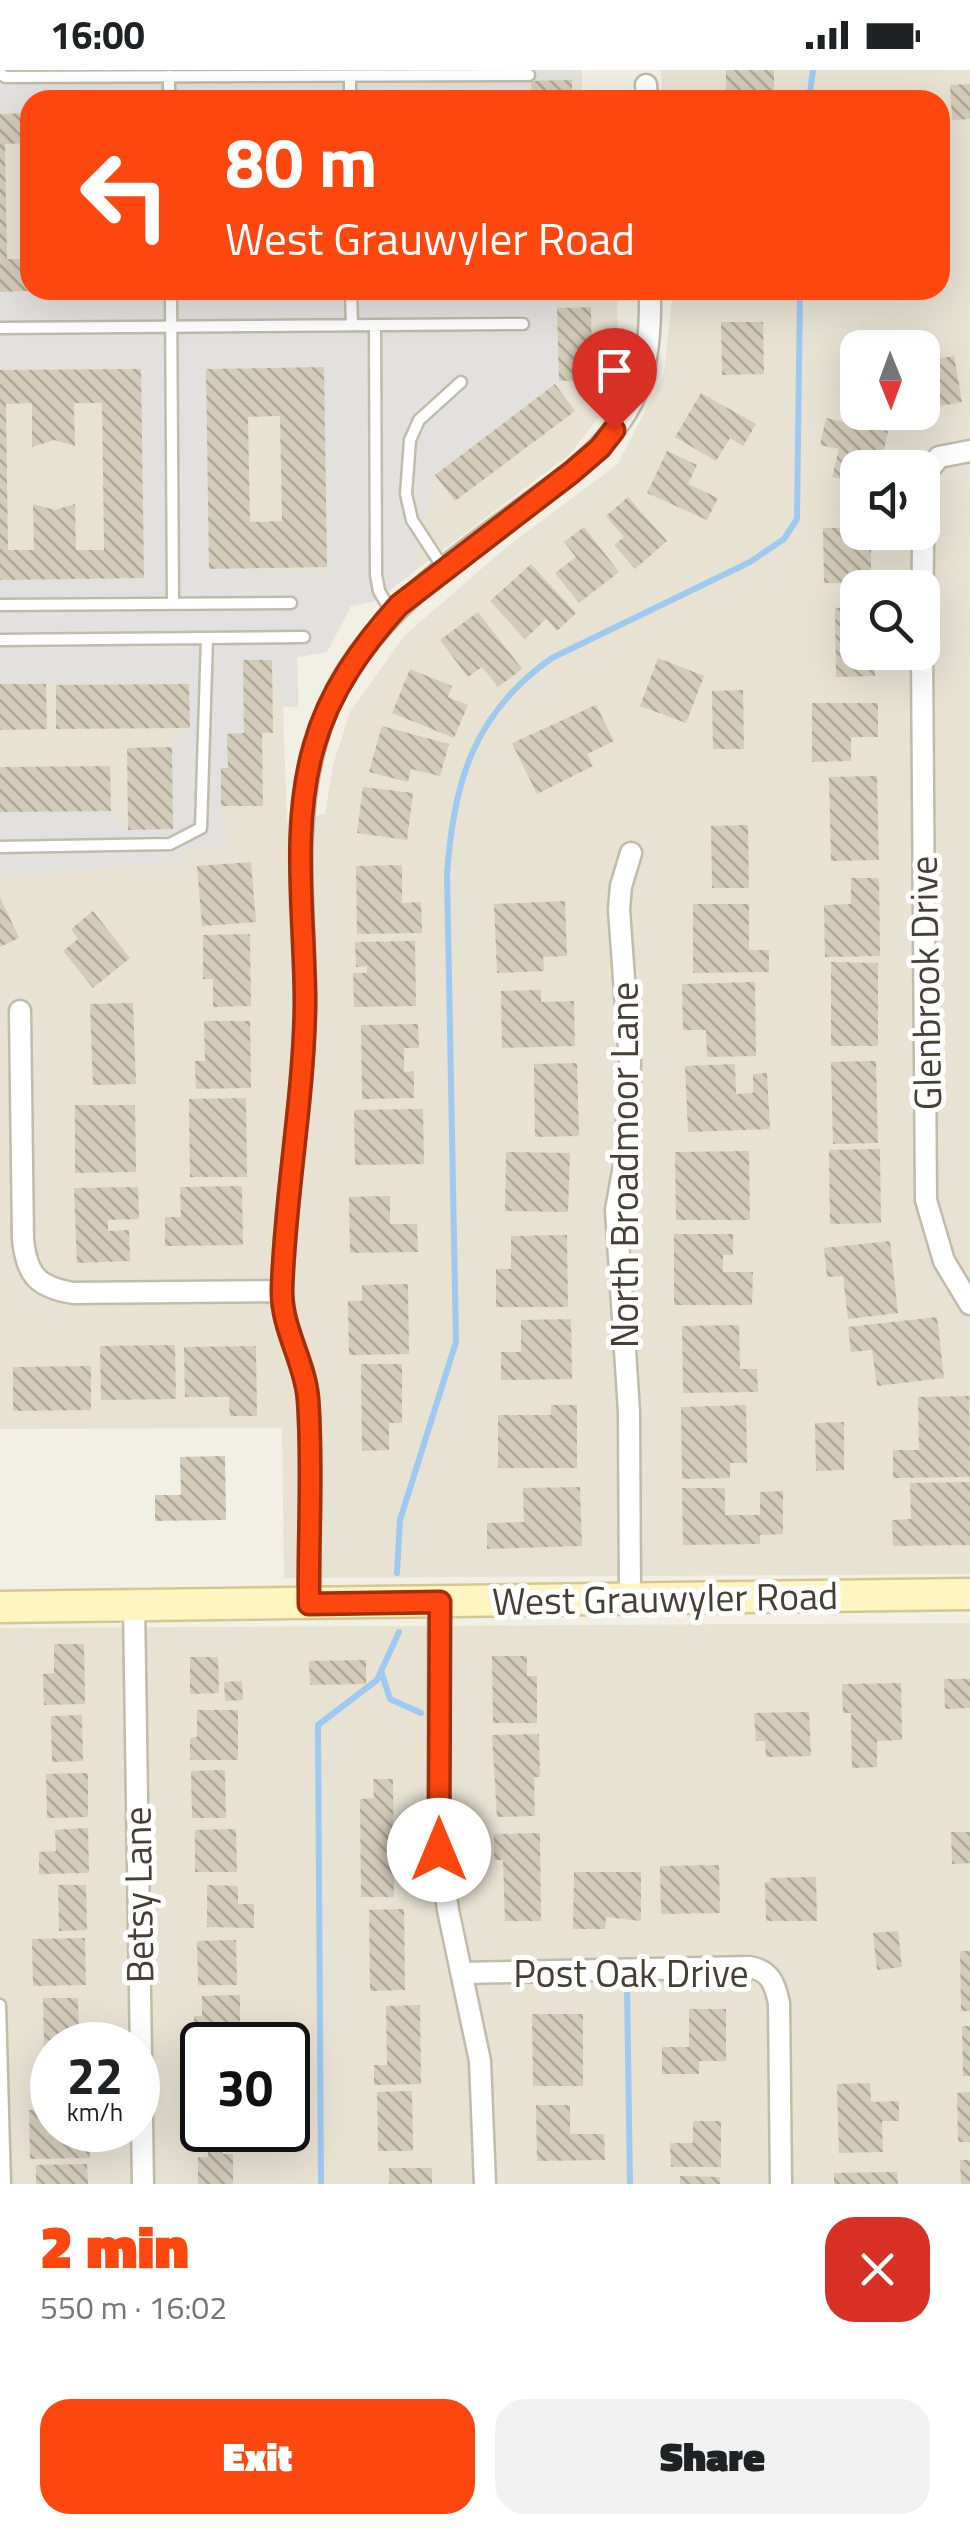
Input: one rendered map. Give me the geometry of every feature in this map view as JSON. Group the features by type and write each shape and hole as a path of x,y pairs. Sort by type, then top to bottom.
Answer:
{"main road":[{"name":"West Grauwyler Road","path":"0,1606 970,1594"}],"street":[{"path":"309,1604 308,1397 282,1292 305,1006 302,808 314,745 337,690 364,646 392,613 572,472 614,430 642,378 649,353 650,300"},
{"path":"923,570 924,476 939,458 970,451"},
{"name":"Glenbrook Drive","path":"922,670 926,1200 938,1248 970,1304"},
{"name":"North Broadmoor Lane","path":"630,1599 629,1412 616,1210 625,1160 630,1063 619,908 620,886 631,853"},
{"path":"20,1011 23,1240 26,1266 38,1280 53,1290 73,1293 282,1292"},
{"path":"440,1602 439,1850 480,2062 485,2184"},
{"name":"Betsy Lane","path":"134,1606 142,2184"},
{"name":"Post Oak Drive","path":"462,1973 749,1967 766,1973 772,1979 778,2003 781,2184"}],"lane":[{"path":"0,73 5,77 529,74"},
{"path":"169,76 169,90"},
{"path":"350,76 350,90"},
{"path":"170,300 173,604"},
{"path":"352,300 352,325"},
{"path":"0,328 523,324"},
{"path":"374,325 376,575 378,591 392,613"},
{"path":"445,570 412,520 406,494 410,440 419,420 461,382"},
{"path":"0,605 291,603"},
{"path":"0,640 304,637"},
{"path":"0,847 170,844 200,828 207,638"},
{"path":"0,2005 4,2184"}],"shaded area":[{"path":"0,70 582,70 582,90 20,90 20,300 617,300 618,356 607,407 569,455 375,601 351,606 327,652 297,657 298,707 283,707 287,822 325,814 333,765 350,712 405,635 508,546 618,464 664,374 672,300 950,300 950,90 662,90 661,70 970,70 970,1574 284,1578 282,1428 0,1429"},
{"path":"0,70 575,70 572,80 532,81 532,90 20,90 20,113 0,114"},
{"path":"0,292 20,292 20,300 563,300 557,308 559,381 435,475 413,573 375,601 351,606 327,652 297,657 298,707 283,707 272,660 243,661 244,733 228,734 228,768 221,769 221,806 229,845 184,851 180,845 186,862 0,876 0,811 111,811 128,830 173,829 172,747 190,727 188,684 0,685 0,580 144,577 141,369 0,370","holes":["323,367 330,573 210,569 206,369"]},
{"path":"970,1623 970,2184 0,2184 0,1628"}],"building":[{"path":"726,70 774,70 774,90 726,90"},
{"path":"572,80 572,90 531,90 531,81"},
{"path":"970,84 970,119 952,120 950,85"},
{"path":"20,113 20,143 5,144 7,259 20,259 20,291 0,292 0,114"},
{"path":"591,307 592,380 559,381 557,308"},
{"path":"721,322 763,322 764,374 722,375"},
{"path":"954,356 962,402 940,406 940,358"},
{"path":"324,367 327,567 209,569 206,369","holes":["280,416 282,521 250,522 248,417"]},
{"path":"141,369 144,578 0,580 0,370","holes":["32,403 32,447 54,440 75,446 74,403 102,403 104,550 76,550 75,504 55,510 33,504 34,550 8,550 6,404"]},
{"path":"555,384 575,411 455,501 435,475"},
{"path":"701,393 756,424 743,446 730,438 716,461 675,437"},
{"path":"826,418 840,421 840,430 888,431 884,450 840,450 840,479 832,477 839,449 820,445"},
{"path":"667,451 697,465 688,484 718,498 707,520 647,493"},
{"path":"628,497 667,541 635,569 614,545 624,537 606,516"},
{"path":"584,527 619,572 579,603 555,573 576,557 564,542"},
{"path":"823,528 840,528 840,550 871,550 871,570 840,570 840,583 824,583"},
{"path":"531,564 576,613 557,631 546,619 525,639 490,601"},
{"path":"835,608 840,608 840,670 875,670 875,676 836,677"},
{"path":"478,612 522,669 498,687 482,667 468,677 440,640"},
{"path":"658,658 704,676 686,723 640,706"},
{"path":"243,660 272,660 273,733 262,733 263,806 221,806 221,768 228,768 227,734 244,733"},
{"path":"410,669 452,686 448,697 468,705 454,738 392,713"},
{"path":"0,684 46,684 47,729 0,730"},
{"path":"189,684 190,728 56,729 56,685"},
{"path":"743,690 744,749 713,749 712,691"},
{"path":"812,703 878,703 878,737 851,737 851,761 812,762"},
{"path":"596,705 614,741 587,754 593,766 537,794 512,743"},
{"path":"382,726 449,744 440,776 411,769 408,782 369,772"},
{"path":"172,747 173,829 128,830 127,748"},
{"path":"110,766 111,811 0,812 0,767"},
{"path":"877,776 879,860 831,861 829,777"},
{"path":"363,787 413,793 407,840 357,833"},
{"path":"748,825 749,888 712,888 711,826"},
{"path":"251,862 256,922 202,926 197,866"},
{"path":"402,865 402,903 421,902 422,933 357,934 356,866"},
{"path":"851,878 879,878 880,956 825,957 824,905 851,904"},
{"path":"0,897 19,938 0,947"},
{"path":"565,901 567,956 543,957 544,971 497,973 494,904"},
{"path":"693,904 749,904 749,950 769,950 769,972 693,973"},
{"path":"93,911 130,958 93,988 63,951 78,939 71,929"},
{"path":"250,934 251,1006 213,1007 213,979 203,979 203,935"},
{"path":"415,941 416,1006 354,1007 353,973 367,973 367,966 356,967 355,942"},
{"path":"831,962 878,963 878,1046 831,1046"},
{"path":"755,982 756,1056 707,1057 706,1030 683,1030 682,984"},
{"path":"541,990 541,1002 574,1001 575,1046 502,1048 501,991"},
{"path":"133,1003 136,1084 93,1085 90,1004"},
{"path":"204,1021 250,1021 251,1088 196,1089 195,1061 205,1061"},
{"path":"418,1024 419,1048 404,1048 404,1072 414,1071 414,1098 362,1099 361,1025"},
{"path":"876,1061 878,1143 833,1144 831,1062"},
{"path":"577,1063 579,1136 535,1137 534,1064"},
{"path":"735,1064 736,1094 753,1093 753,1074 767,1073 770,1129 688,1132 685,1066"},
{"path":"246,1098 247,1177 190,1177 189,1099"},
{"path":"75,1105 135,1105 136,1172 75,1173"},
{"path":"423,1109 424,1164 355,1165 354,1110"},
{"path":"880,1149 881,1223 830,1224 829,1150"},
{"path":"749,1151 750,1220 676,1220 675,1152"},
{"path":"506,1152 570,1153 568,1212 505,1211"},
{"path":"242,1186 243,1245 165,1246 165,1217 181,1217 180,1187"},
{"path":"138,1187 139,1219 108,1220 108,1231 129,1230 130,1261 77,1263 74,1188"},
{"path":"390,1196 390,1224 417,1224 418,1252 350,1253 349,1197"},
{"path":"674,1234 733,1234 733,1255 723,1255 723,1272 753,1272 752,1305 674,1305"},
{"path":"567,1235 568,1307 496,1307 496,1269 511,1269 511,1236"},
{"path":"890,1241 898,1313 848,1319 843,1276 827,1277 824,1248"},
{"path":"408,1284 409,1354 349,1355 348,1301 362,1301 362,1285"},
{"path":"937,1317 944,1378 877,1386 872,1350 851,1352 848,1327"},
{"path":"571,1319 572,1379 501,1380 501,1352 521,1352 521,1320"},
{"path":"739,1325 740,1369 757,1369 758,1392 683,1393 682,1326"},
{"path":"175,1345 176,1399 101,1400 100,1346"},
{"path":"256,1346 257,1416 230,1416 229,1397 185,1397 184,1347"},
{"path":"361,1364 402,1364 402,1423 389,1423 389,1450 362,1451"},
{"path":"91,1366 91,1410 13,1411 13,1367"},
{"path":"969,1396 970,1477 893,1478 893,1450 919,1450 918,1397"},
{"path":"551,1405 577,1405 577,1468 498,1468 498,1415 551,1415"},
{"path":"746,1405 747,1463 730,1463 730,1478 682,1479 681,1407"},
{"path":"844,1422 844,1470 816,1471 815,1423"},
{"path":"225,1456 226,1520 155,1521 155,1495 181,1495 180,1457"},
{"path":"970,1482 970,1545 893,1546 892,1520 911,1519 910,1483"},
{"path":"580,1487 582,1546 487,1549 487,1523 524,1522 523,1488"},
{"path":"682,1488 725,1488 725,1515 760,1515 760,1492 783,1491 783,1534 760,1535 760,1544 683,1545"},
{"path":"54,1644 84,1644 85,1704 44,1705 43,1674 54,1673"},
{"path":"492,1656 527,1656 527,1676 537,1676 537,1723 493,1723"},
{"path":"190,1657 218,1657 219,1693 190,1694"},
{"path":"366,1660 366,1684 310,1685 309,1661"},
{"path":"944,1679 970,1679 970,1708 945,1709"},
{"path":"242,1681 243,1700 225,1701 224,1682"},
{"path":"901,1683 902,1740 877,1741 877,1767 852,1768 851,1713 843,1713 842,1684"},
{"path":"197,1710 238,1710 238,1760 190,1760 190,1738 197,1737"},
{"path":"809,1712 811,1756 766,1757 765,1741 756,1741 754,1713"},
{"path":"82,1715 83,1761 52,1762 51,1716"},
{"path":"539,1734 540,1777 534,1777 535,1816 497,1817 492,1735"},
{"path":"225,1770 226,1818 192,1818 191,1771"},
{"path":"88,1773 88,1817 47,1818 46,1774"},
{"path":"373,1779 393,1779 394,1897 361,1897 360,1799 374,1798"},
{"path":"88,1828 89,1873 39,1874 39,1852 56,1851 55,1830"},
{"path":"236,1829 237,1872 195,1872 195,1830"},
{"path":"951,1832 970,1832 970,1863 952,1864"},
{"path":"540,1833 541,1921 505,1921 503,1860 494,1860 494,1834"},
{"path":"719,1865 720,1913 661,1914 660,1866"},
{"path":"574,1872 641,1872 641,1921 606,1917 605,1929 573,1929"},
{"path":"816,1877 817,1921 766,1921 765,1882 770,1882 770,1878"},
{"path":"58,1885 86,1885 87,1930 59,1931"},
{"path":"207,1885 238,1886 238,1904 254,1904 254,1928 207,1927"},
{"path":"404,1909 405,1990 370,1991 369,1910"},
{"path":"898,1931 902,1967 877,1970 873,1933"},
{"path":"85,1938 86,1985 33,1986 32,1939"},
{"path":"236,1940 237,1985 198,1985 197,1941"},
{"path":"960,1951 970,1951 970,2011 961,2011"},
{"path":"240,1995 240,2022 194,2022 194,2016 202,2016 202,1996"},
{"path":"43,1998 78,1998 79,2022 44,2022"},
{"path":"420,2005 421,2084 374,2085 374,2065 387,2065 386,2006"},
{"path":"689,2009 726,2009 726,2061 699,2061 699,2074 662,2074 662,2047 689,2047"},
{"path":"532,2014 583,2014 583,2086 533,2086"},
{"path":"962,2026 970,2026 970,2076 963,2076"},
{"path":"870,2083 871,2102 899,2101 899,2121 882,2121 883,2152 839,2153 837,2084"},
{"path":"412,2091 413,2151 378,2151 377,2092"},
{"path":"970,2092 970,2142 958,2142 957,2093"},
{"path":"536,2105 570,2105 570,2134 604,2134 605,2160 537,2161"},
{"path":"29,2110 30,2152 90,2152 90,2158 30,2159"},
{"path":"693,2121 721,2121 721,2167 671,2167 670,2143 693,2143"},
{"path":"208,2152 233,2154 233,2184 198,2184 198,2157 208,2157"},
{"path":"960,2160 970,2160 970,2184 961,2184"},
{"path":"87,2164 88,2184 36,2184 36,2165"},
{"path":"389,2168 432,2168 432,2184 389,2184"},
{"path":"897,2172 898,2184 834,2184 834,2173"},
{"path":"680,2176 720,2177 720,2184 680,2184"}],"waterway":[{"path":"810,90 813,70"},
{"path":"397,1573 400,1520 456,1342 447,875 462,781 472,753 503,702 552,658 750,562 784,539 797,519 800,300"},
{"path":"321,2184 318,1725 377,1680 399,1632"},
{"path":"381,1671 390,1699 421,1713"},
{"path":"627,1987 630,2184"}],"route":[{"path":"439,1850 440,1602 309,1604 308,1397 282,1292 300,1109 305,1006 302,808 314,745 325,716 364,646 382,624 399,605 572,472 614,430"}]}
